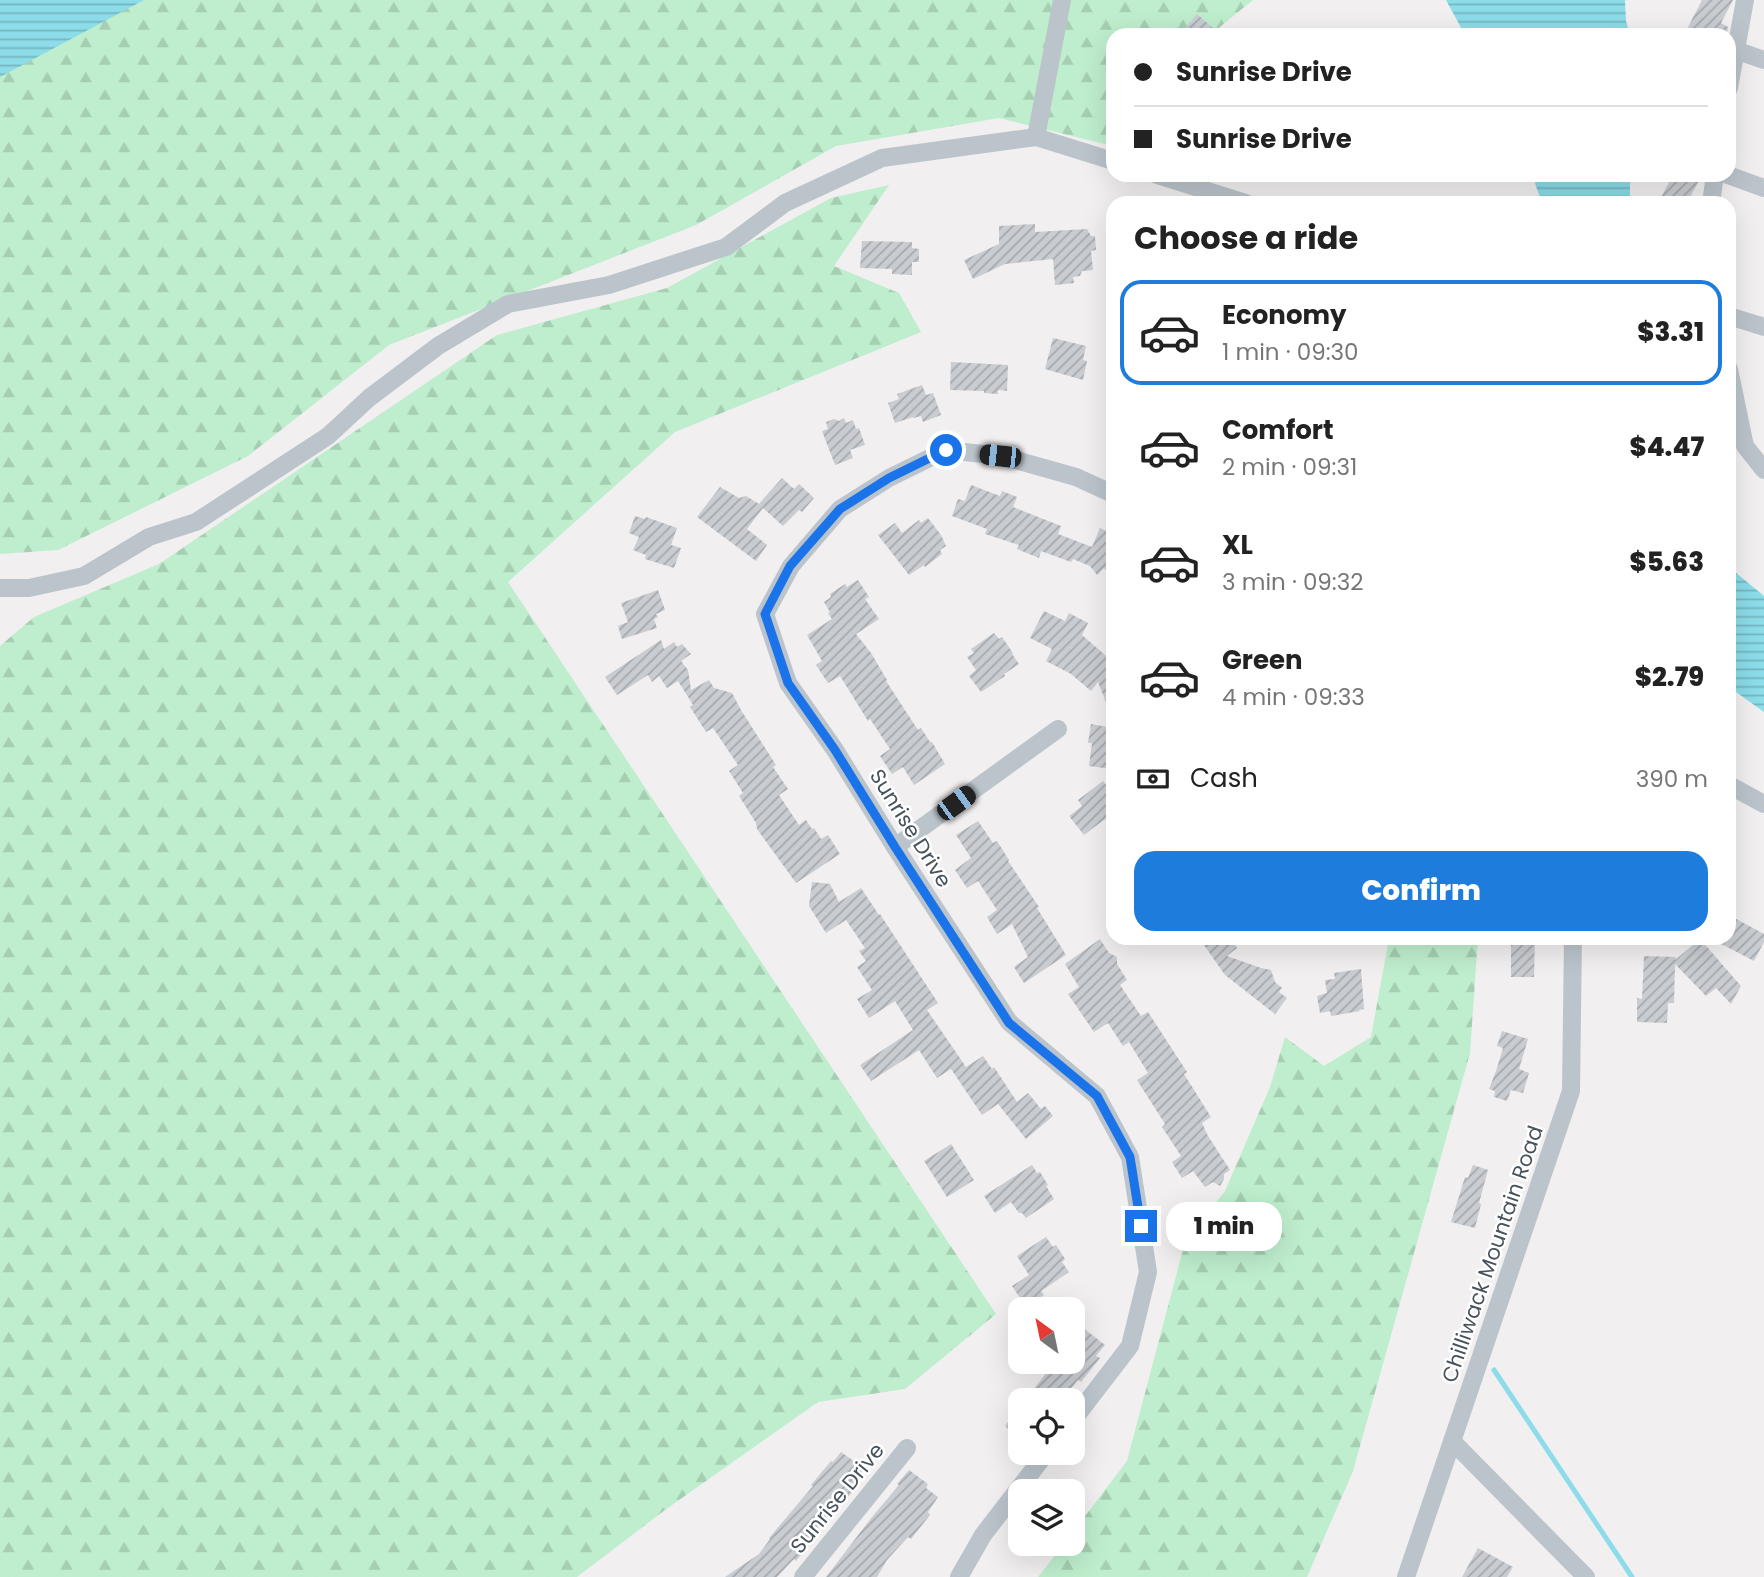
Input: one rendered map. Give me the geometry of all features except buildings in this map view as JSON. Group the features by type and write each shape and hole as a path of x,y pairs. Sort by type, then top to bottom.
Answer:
{"street":[{"path":"1036,137 1062,0"},
{"path":"1736,45 1745,0"},
{"path":"1736,50 1764,60"},
{"path":"0,588 29,587 84,576 149,537 196,522 328,436 369,398 438,346 508,304 609,285 726,247 785,203 882,158 1036,137 1106,159"},
{"path":"1736,178 1764,188"},
{"path":"1179,182 1224,196"},
{"path":"1736,318 1764,327"},
{"path":"1736,403 1745,446 1764,470"},
{"name":"Sunrise Drive","path":"1085,1404 1130,1346 1148,1272 1130,1157 1097,1096 1009,1023 835,750 788,683 765,614 790,566 840,509 889,478 946,450 1000,456 1076,477 1106,491"},
{"path":"895,847 1058,729"},
{"path":"1736,789 1764,804"},
{"name":"Chilliwack Mountain Road","path":"1406,1577 1571,1091 1573,945"},
{"path":"1452,1441 1586,1577"},
{"name":"Sunrise Drive","path":"803,1577 906,1448"},
{"path":"959,1577 983,1535 1037,1465"}],"green space":[{"path":"76,0 1253,0 1219,28 1106,28 1106,144 999,118 836,146 696,225 389,345 248,456 58,550 0,554 0,50"},
{"path":"889,185 834,266 899,293 921,332 675,432 508,582 996,1314 905,1389 818,1402 665,1510 577,1577 0,1577 0,646 34,617 159,564 497,335 667,288 831,198"},
{"path":"1388,945 1478,945 1470,1053 1353,1471 1307,1577 1038,1577 1055,1556 1085,1556 1085,1516 1127,1461 1185,1242 1225,1191 1270,1087 1285,1037 1324,1066 1371,1037"}],"water":[{"path":"0,0 144,0 0,77"},
{"path":"1446,0 1625,0 1628,28 1461,28"},
{"path":"1534,182 1630,182 1630,196 1540,196"},
{"path":"1736,573 1764,596 1764,712 1736,692"}],"waterway":[{"path":"1494,1370 1632,1577"}],"route":[{"path":"946,450 889,478 840,509 790,566 765,614 788,683 835,750 1009,1023 1097,1096 1130,1157 1141,1226"}]}
